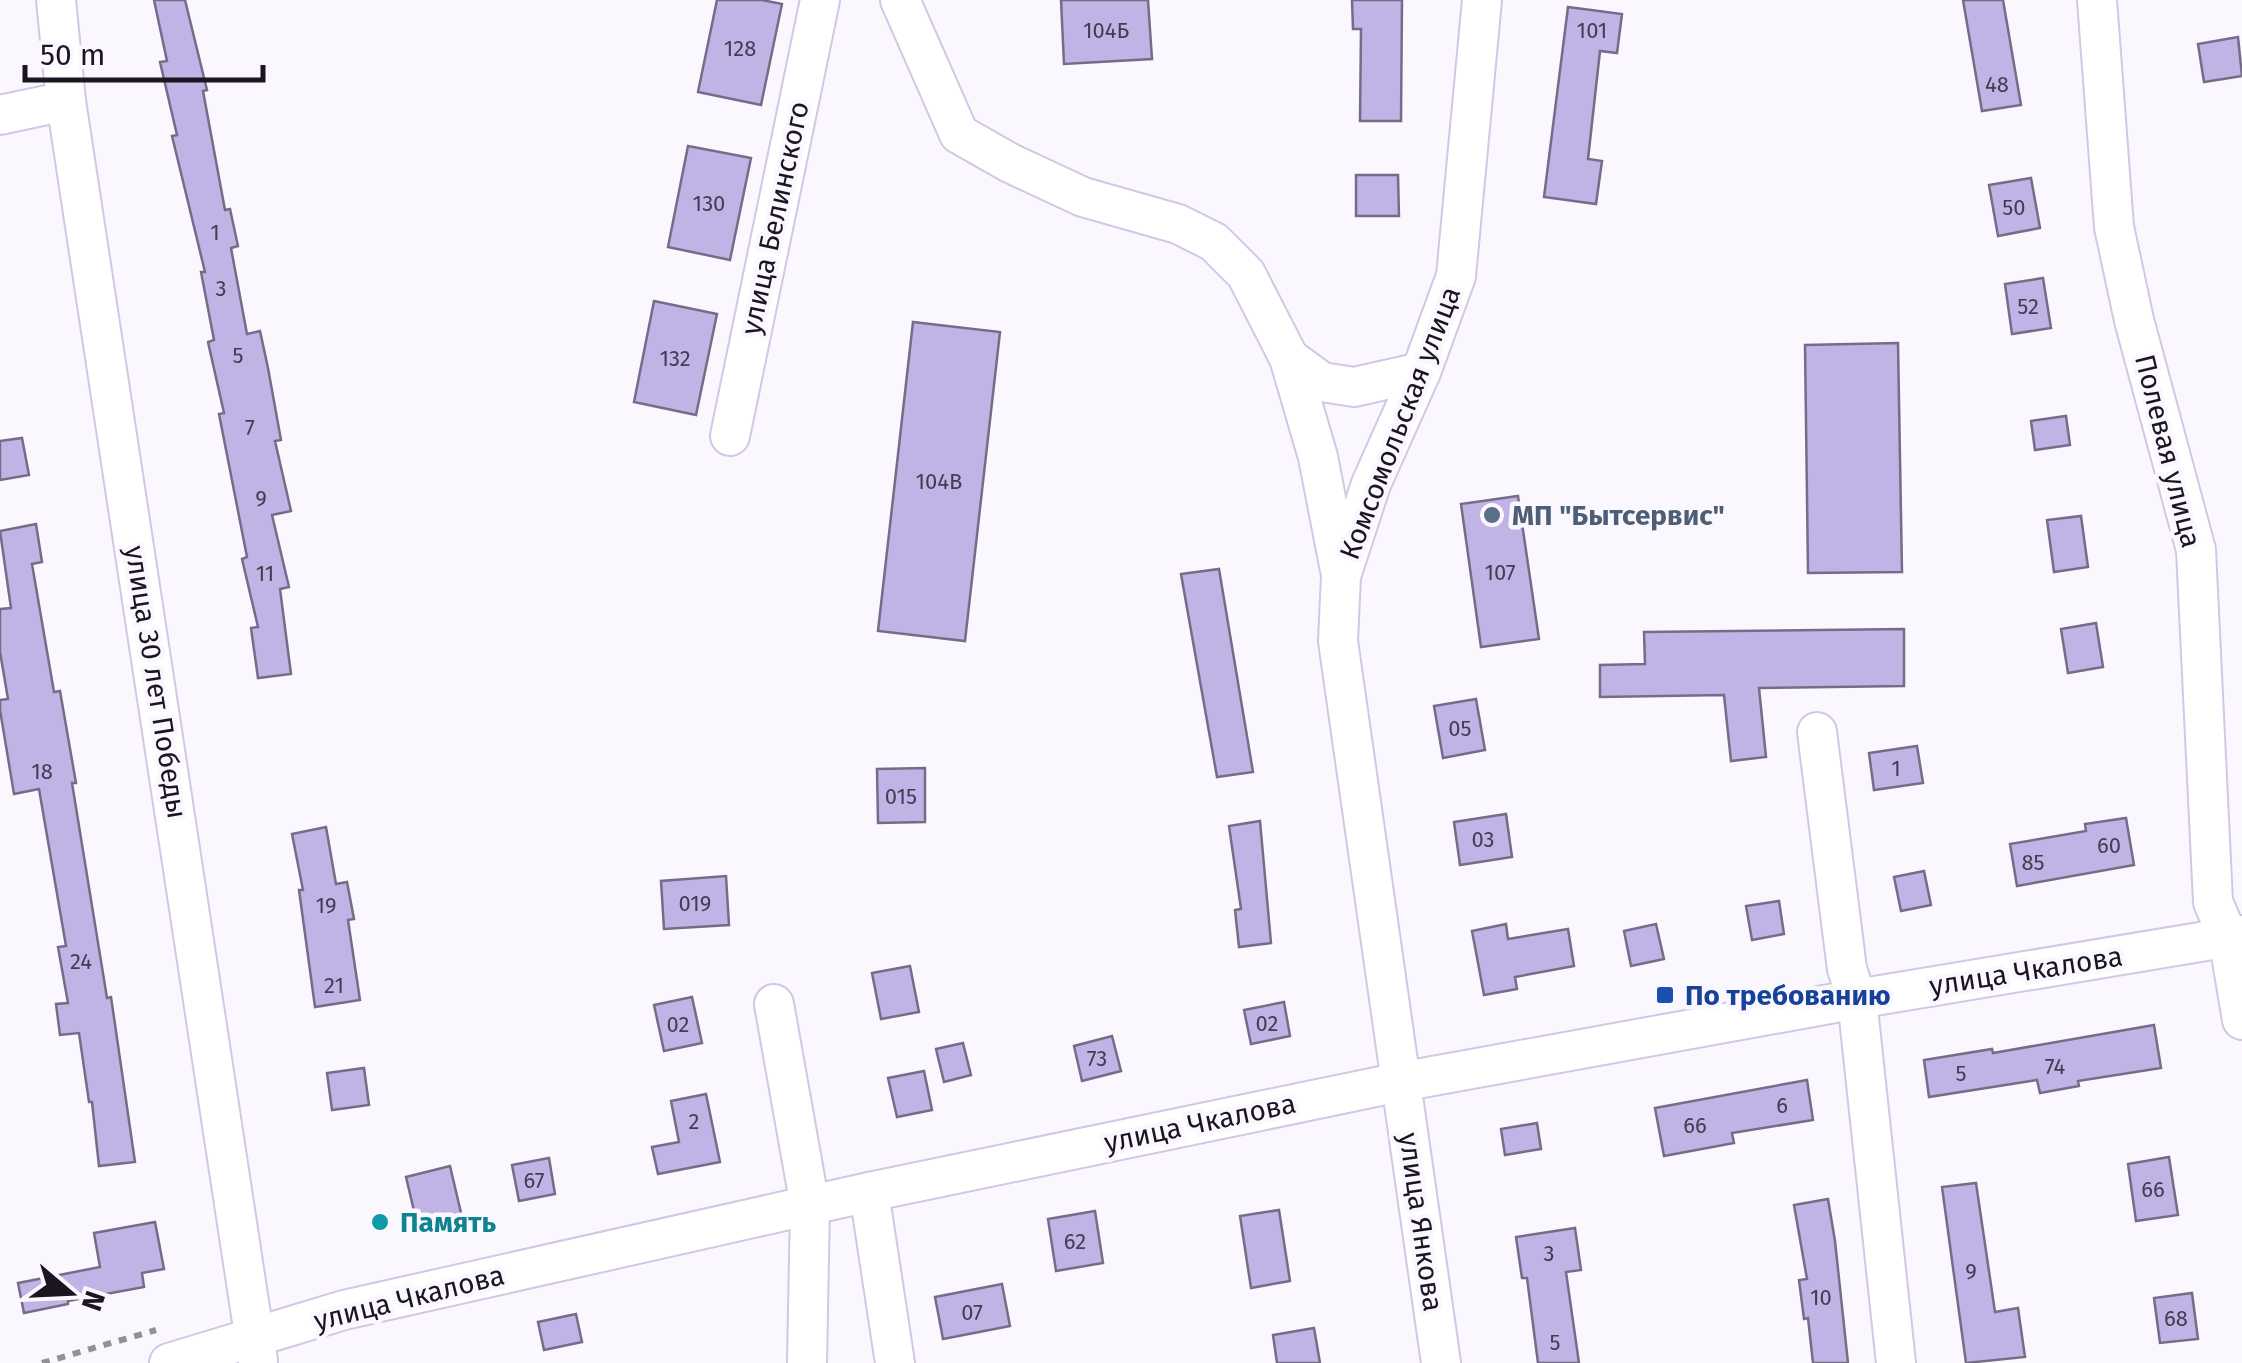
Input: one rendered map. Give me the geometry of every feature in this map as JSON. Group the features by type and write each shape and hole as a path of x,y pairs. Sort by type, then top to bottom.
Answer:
{"street":[{"name":"улица 30 лет Победы","path":"56,0 66,100 252,1302 256,1351"},
{"name":"улица Белинского","path":"730,436 820,0"},
{"path":"900,0 959,134 1083,197 1178,224 1214,242 1246,274 1289,358 1318,457 1341,576"},
{"name":"Комсомольская улица","path":"1400,1082 1398,1046 1338,640 1341,576 1371,484 1421,372 1456,276 1482,0"},
{"name":"Полевая улица","path":"2097,0 2114,227 2134,320 2196,550 2212,902 2235,936 2242,1020"},
{"path":"0,115 66,100"},
{"path":"1289,358 1322,382 1354,387 1421,372"},
{"path":"1817,732 1846,969 1857,999 1896,1363"},
{"name":"улица Чкалова","path":"169,1363 256,1351 344,1310 869,1192 1400,1082 1857,999 2235,936"},
{"path":"774,1004 810,1206 807,1363"},
{"name":"улица Янкова","path":"1400,1082 1441,1363"},
{"path":"869,1192 895,1363"}],"building":[{"path":"154,0 185,0 207,90 203,91 225,210 230,209 238,246 231,248 247,334 260,331 268,368 281,440 275,441 291,511 272,515 289,587 280,589 291,674 258,678 251,628 258,627 242,559 247,557 219,414 224,413 208,342 214,340 201,272 205,272 172,136 177,135 160,62 167,61"},
{"path":"717,0 782,4 761,105 698,92"},
{"path":"1061,0 1148,0 1152,59 1064,64"},
{"path":"1352,0 1402,0 1401,121 1360,121 1361,29 1353,29"},
{"path":"1963,0 2003,0 2021,105 1982,111"},
{"path":"1568,7 1622,14 1617,53 1600,51 1588,159 1602,161 1596,204 1544,197"},
{"path":"2238,37 2242,76 2204,82 2198,44"},
{"path":"688,146 751,158 730,260 668,247"},
{"path":"1356,175 1398,175 1399,216 1356,216"},
{"path":"2031,178 2040,228 1998,236 1989,185"},
{"path":"2043,278 2051,328 2012,334 2005,284"},
{"path":"654,301 717,314 696,415 634,402"},
{"path":"913,322 1000,332 965,641 878,631"},
{"path":"1898,343 1902,572 1808,573 1805,345"},
{"path":"2066,416 2070,445 2035,450 2031,421"},
{"path":"22,438 29,475 0,480 0,441"},
{"path":"1518,496 1539,639 1481,647 1461,504"},
{"path":"2081,516 2088,567 2054,572 2047,520"},
{"path":"36,524 42,562 32,564 54,692 60,691 76,783 72,783 107,998 111,997 135,1162 99,1166 79,1033 60,1035 56,1004 68,1003 58,947 66,946 39,789 14,794 0,710 0,700 8,699 0,652 0,609 11,608 0,531"},
{"path":"1219,569 1253,772 1217,777 1181,574"},
{"path":"2096,623 2103,667 2068,673 2061,629"},
{"path":"1904,629 1904,686 1759,688 1766,757 1731,761 1724,695 1600,697 1600,665 1645,664 1644,632"},
{"path":"1476,699 1485,750 1443,758 1434,706"},
{"path":"1917,746 1923,783 1874,790 1869,753"},
{"path":"925,768 925,822 878,823 877,769"},
{"path":"1506,814 1512,857 1460,865 1454,822"},
{"path":"2126,818 2134,865 2017,886 2010,844 2086,831 2085,824"},
{"path":"1260,821 1271,943 1239,947 1235,910 1241,909 1229,826"},
{"path":"326,827 336,884 347,882 354,919 348,920 360,1000 315,1007 299,890 303,890 292,834"},
{"path":"1924,871 1931,905 1901,911 1894,877"},
{"path":"726,876 729,925 664,929 661,881"},
{"path":"1779,901 1784,934 1752,940 1746,906"},
{"path":"1506,924 1508,939 1568,929 1574,966 1515,977 1517,989 1484,995 1472,931"},
{"path":"1656,924 1664,959 1631,966 1624,931"},
{"path":"910,966 919,1012 881,1019 872,973"},
{"path":"692,997 702,1043 664,1051 654,1005"},
{"path":"1284,1002 1290,1036 1251,1044 1244,1010"},
{"path":"2154,1025 2161,1068 2078,1081 2079,1086 2040,1093 2037,1080 1929,1097 1924,1060 1992,1049 1993,1053"},
{"path":"1112,1036 1121,1071 1082,1081 1074,1046"},
{"path":"963,1043 971,1075 944,1082 936,1049"},
{"path":"364,1068 369,1105 332,1110 327,1073"},
{"path":"924,1071 932,1110 897,1117 888,1078"},
{"path":"1807,1080 1813,1120 1732,1133 1734,1143 1664,1156 1655,1108"},
{"path":"706,1094 720,1162 658,1174 652,1147 679,1142 671,1101"},
{"path":"1537,1123 1541,1149 1505,1155 1501,1129"},
{"path":"2169,1157 2178,1215 2136,1221 2128,1164"},
{"path":"549,1158 555,1194 519,1201 512,1165"},
{"path":"450,1166 462,1217 418,1228 406,1177"},
{"path":"1976,1183 1995,1312 2018,1308 2025,1357 1966,1363 1942,1187"},
{"path":"1828,1199 1848,1363 1813,1363 1799,1280 1807,1279 1794,1205"},
{"path":"1279,1210 1290,1281 1251,1288 1240,1216"},
{"path":"1095,1211 1103,1263 1056,1271 1048,1219"},
{"path":"155,1222 164,1269 142,1273 144,1287 24,1313 18,1283 100,1267 94,1233"},
{"path":"1575,1228 1581,1270 1566,1272 1579,1363 1538,1363 1527,1278 1522,1278 1516,1237"},
{"path":"1002,1284 1010,1326 943,1339 935,1297"},
{"path":"2192,1293 2198,1339 2160,1343 2154,1298"},
{"path":"576,1314 582,1342 544,1350 538,1322"},
{"path":"1314,1328 1320,1363 1277,1363 1273,1335"}],"place":[{"name":"МП \"Бытсервис\"","path":"1492,515"},
{"name":"По требованию","path":"1665,995"},
{"name":"Память","path":"380,1222"}]}
